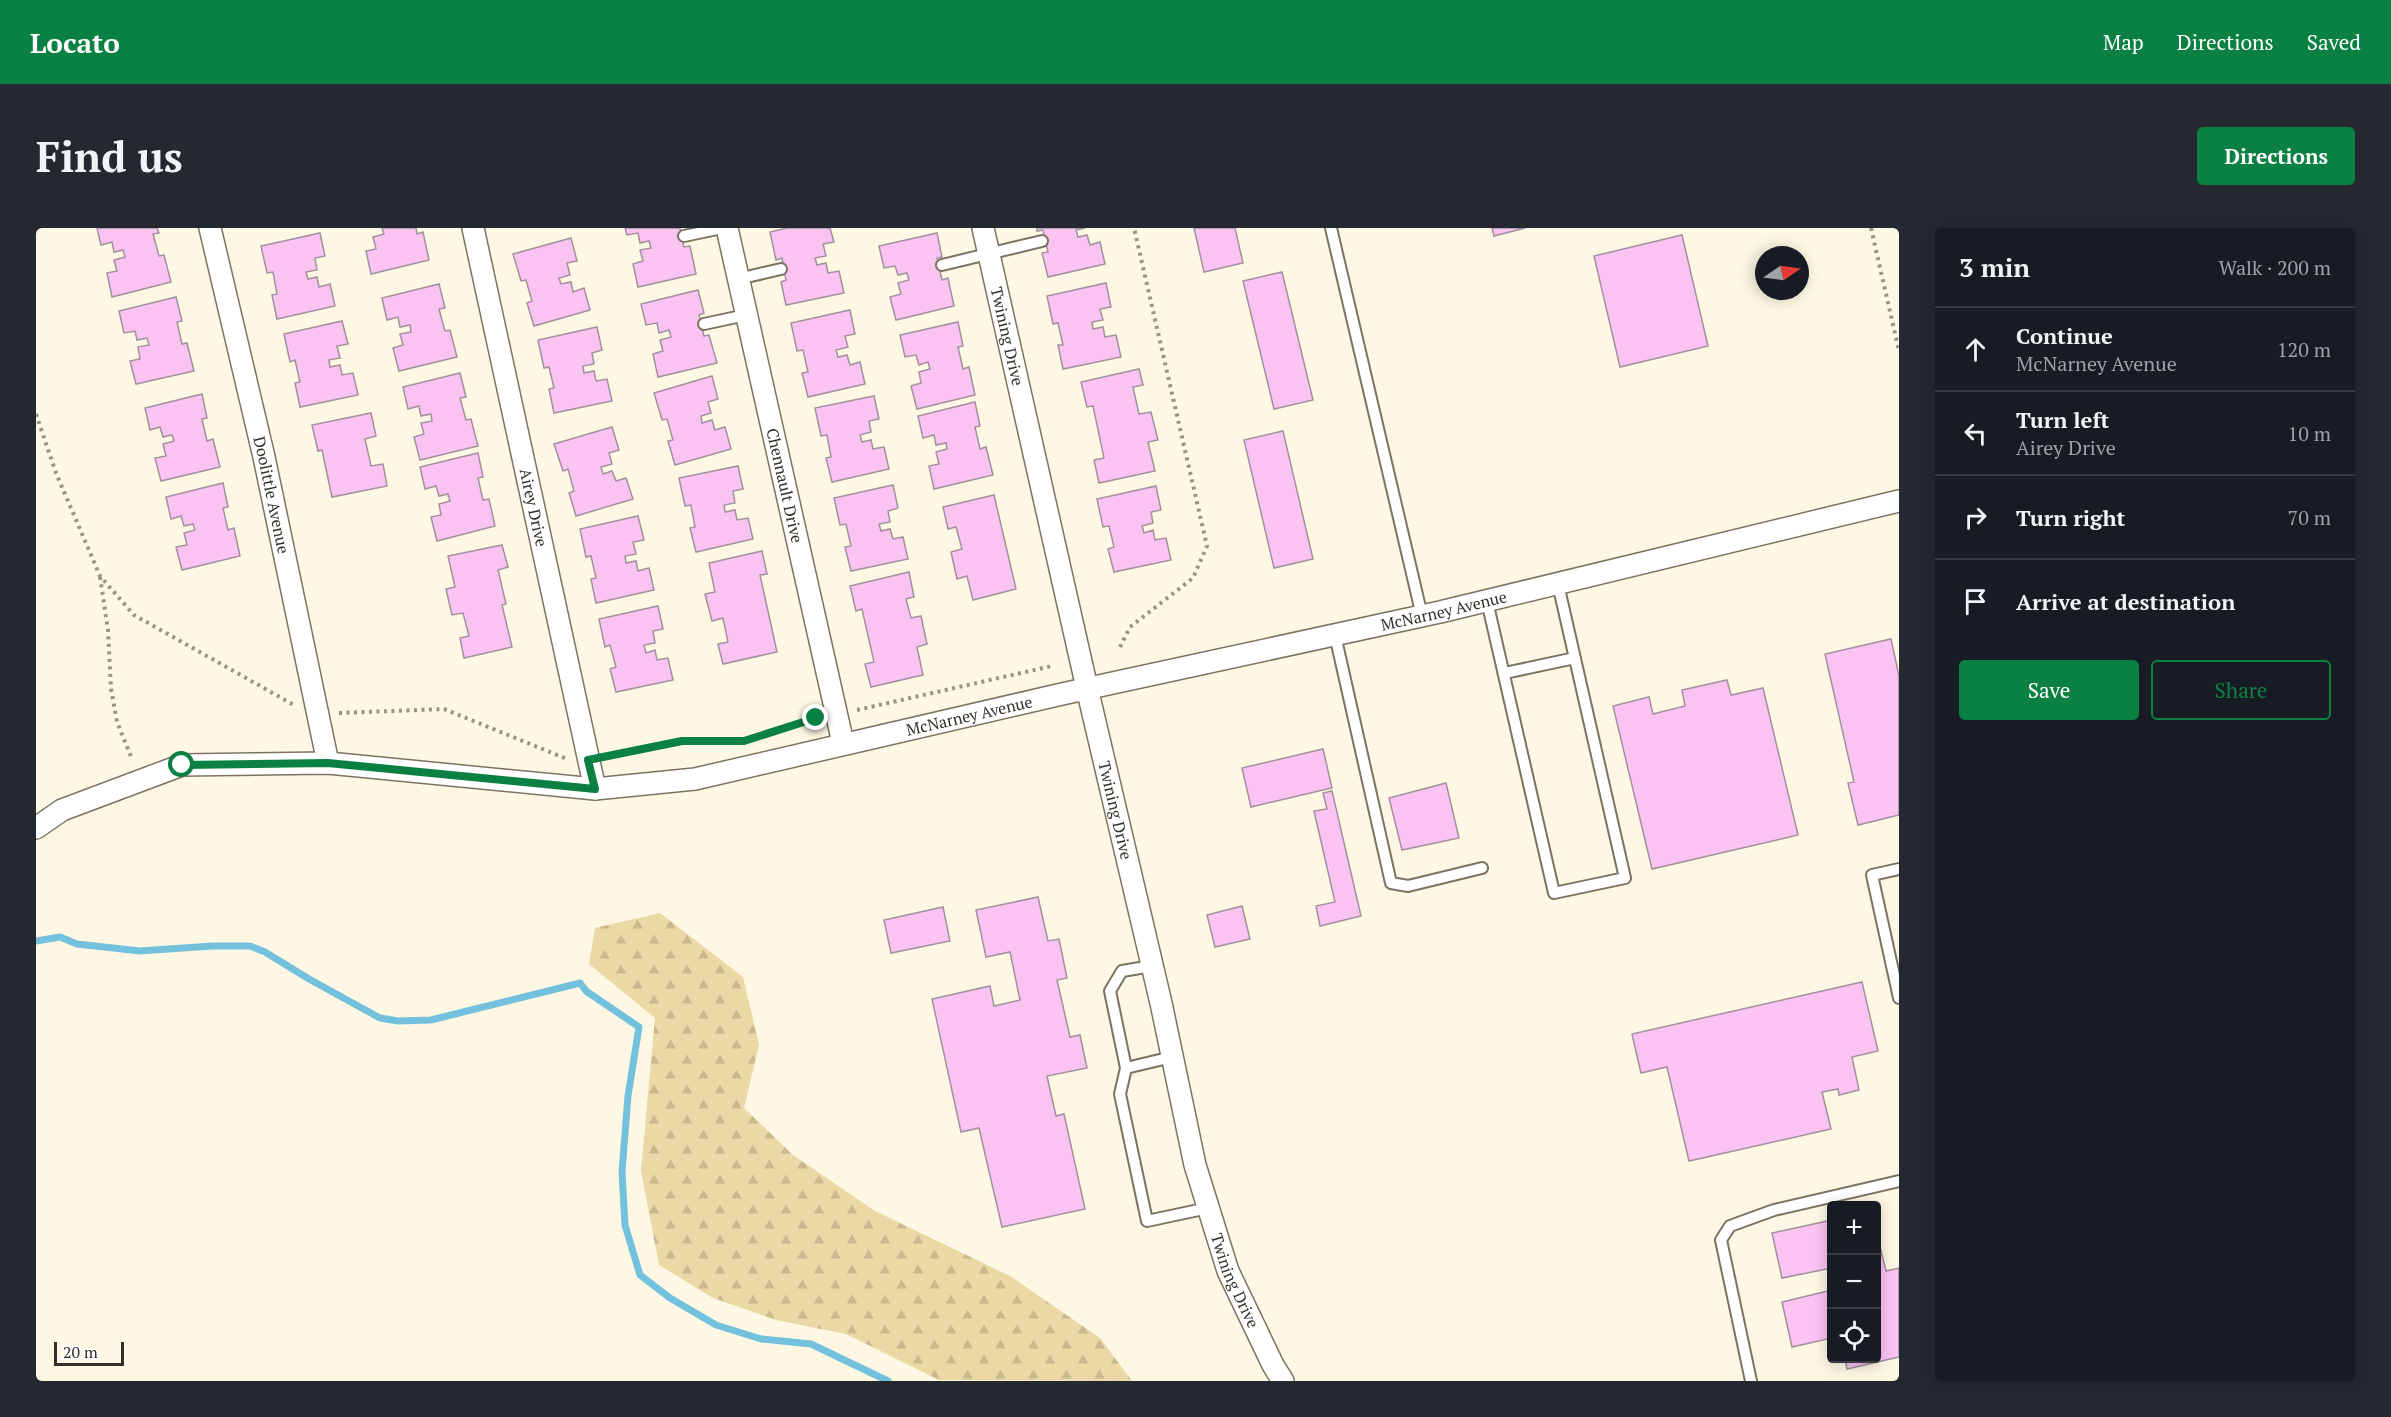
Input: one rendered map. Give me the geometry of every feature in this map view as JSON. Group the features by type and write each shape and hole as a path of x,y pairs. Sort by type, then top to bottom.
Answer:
{"street":[{"name":"Doolittle Avenue","path":"210,228 264,457 328,763"},
{"name":"Airey Drive","path":"472,228 595,789"},
{"name":"Chennault Drive","path":"727,228 843,743"},
{"name":"Twining Drive","path":"983,228 1152,966 1195,1165 1228,1271 1283,1381"},
{"name":"McNarney Avenue","path":"36,828 62,810 182,765 328,763 595,789 695,779 1087,688 1487,601 1899,501"}],"lane":[{"path":"684,236 722,228"},
{"path":"1332,228 1422,616"},
{"path":"942,265 1042,241"},
{"path":"738,279 781,269"},
{"path":"704,324 746,315"},
{"path":"1487,601 1554,893 1625,878 1558,584"},
{"path":"1335,635 1391,883 1408,886 1482,868"},
{"path":"1504,673 1575,658"},
{"path":"1899,869 1872,875 1899,998"},
{"path":"1152,966 1122,972 1110,991 1126,1068 1120,1094 1147,1221 1208,1208"},
{"path":"1126,1068 1172,1058"},
{"path":"1751,1381 1721,1240 1730,1226 1774,1210 1899,1181"}],"path":[{"path":"1120,646 1130,627 1193,578 1207,546 1134,228"},
{"path":"1871,228 1899,351"},
{"path":"36,414 56,473 100,576 108,630 111,689 117,722 132,759"},
{"path":"100,576 134,615 293,705 317,714 444,709 562,758 588,760 682,741 744,741 816,718 837,716 1052,666"}],"green space":[{"path":"660,913 743,977 759,1045 744,1108 793,1155 875,1211 1010,1276 1100,1338 1132,1381 939,1380 846,1334 776,1320 713,1298 659,1265 641,1171 655,1018 589,964 595,928"}],"building":[{"path":"97,228 157,228 159,233 153,234 159,256 164,255 171,282 112,297 107,273 117,271 114,260 125,257 123,250 114,252 112,242 101,245"},
{"path":"382,228 416,228 417,234 423,232 429,260 371,274 366,251 376,249 373,237 384,234"},
{"path":"625,228 680,228 684,247 690,246 696,274 638,287 633,264 643,261 640,250 651,248 649,241 640,243 638,233 627,235"},
{"path":"787,228 830,228 834,242 823,244 826,256 815,258 817,265 826,263 828,273 839,271 844,293 786,305 781,282 786,280 782,258 776,260 770,232"},
{"path":"1037,228 1085,228 1076,230 1078,237 1087,235 1090,245 1100,242 1105,264 1048,277 1042,253 1048,252 1043,230 1037,231"},
{"path":"1194,228 1235,228 1243,263 1204,272"},
{"path":"1492,228 1525,228 1494,236"},
{"path":"320,233 325,256 315,258 317,270 306,272 308,279 317,277 319,287 330,284 335,306 277,319 272,295 277,294 273,272 267,273 261,246"},
{"path":"937,233 942,257 937,258 942,280 948,278 954,306 896,320 890,297 901,294 898,283 909,280 907,273 898,275 895,266 884,268 879,246"},
{"path":"1682,235 1708,346 1620,367 1594,256"},
{"path":"571,238 577,261 567,263 570,275 559,278 561,284 571,282 573,292 584,288 590,310 534,326 527,303 532,301 526,280 521,281 513,254"},
{"path":"1282,272 1313,400 1274,409 1243,281"},
{"path":"1106,283 1111,307 1100,309 1103,320 1092,322 1093,329 1103,327 1105,337 1116,335 1121,357 1063,369 1058,345 1063,345 1058,323 1053,324 1047,296"},
{"path":"439,284 445,308 439,309 445,331 450,330 457,357 399,371 393,348 403,345 400,334 411,332 410,325 400,327 398,317 387,320 382,298"},
{"path":"698,290 704,313 699,315 704,336 709,335 717,363 658,377 653,354 663,351 660,340 671,337 669,330 659,333 657,323 646,325 641,304"},
{"path":"176,297 182,321 177,322 182,344 187,343 194,371 136,384 130,361 140,359 138,347 149,345 147,338 137,340 135,331 124,333 119,311"},
{"path":"850,310 855,334 845,336 848,347 836,350 838,357 847,355 850,365 860,362 865,384 808,397 802,373 808,372 803,350 797,351 791,323"},
{"path":"342,321 348,344 337,346 340,358 329,360 330,367 340,365 342,375 353,373 358,395 300,407 295,383 300,382 295,360 290,362 284,334"},
{"path":"958,322 963,346 958,347 963,369 969,367 975,395 917,409 911,386 921,383 919,372 930,369 928,362 919,365 916,355 905,357 900,335"},
{"path":"597,327 602,350 592,353 594,364 583,366 584,373 594,371 596,381 607,379 612,401 554,413 549,389 554,388 549,367 544,368 538,340"},
{"path":"1139,369 1143,385 1133,387 1139,414 1151,412 1158,440 1148,442 1155,471 1099,483 1094,460 1104,458 1093,406 1087,407 1081,382"},
{"path":"460,373 466,397 460,398 466,420 471,419 478,446 420,460 414,437 424,434 421,423 432,421 431,414 421,416 419,406 408,409 403,387"},
{"path":"712,376 718,399 708,402 711,413 701,416 702,423 712,420 715,430 725,427 731,449 675,465 668,441 673,440 667,419 662,420 654,393"},
{"path":"202,394 207,418 202,419 207,441 213,439 220,467 161,481 155,458 166,456 163,444 174,441 172,435 163,437 160,427 150,430 145,408"},
{"path":"874,396 879,419 869,421 871,432 860,435 862,442 871,440 873,449 884,447 889,469 832,482 826,458 831,457 827,435 821,436 815,408"},
{"path":"975,402 980,426 975,427 980,449 986,447 993,475 934,489 929,466 939,464 936,452 947,449 946,443 936,445 934,435 923,438 918,416"},
{"path":"371,413 376,436 365,439 371,466 383,464 387,486 332,497 322,450 318,451 312,425"},
{"path":"612,427 619,450 609,453 612,464 601,467 603,474 612,471 616,481 626,478 633,499 576,516 569,493 574,491 568,469 563,471 554,444"},
{"path":"1283,431 1313,559 1274,568 1244,440"},
{"path":"478,453 483,477 478,478 483,500 489,499 495,526 437,541 431,517 441,515 439,504 450,501 448,494 439,496 436,486 425,489 420,467"},
{"path":"738,466 743,489 733,491 735,503 724,505 725,512 735,510 737,520 748,518 753,539 696,552 690,528 695,527 691,505 685,506 679,478"},
{"path":"223,483 228,507 223,508 228,530 234,528 240,556 182,570 176,547 187,545 184,533 195,530 193,524 184,526 181,516 171,519 166,497"},
{"path":"893,485 898,508 888,511 890,522 879,524 881,531 890,529 893,539 903,537 908,559 851,571 845,547 851,546 846,524 840,525 834,498"},
{"path":"1156,486 1161,510 1151,512 1153,523 1142,526 1144,533 1153,530 1155,540 1166,538 1171,560 1114,572 1108,549 1114,547 1109,526 1103,527 1097,499"},
{"path":"994,495 1016,589 973,600 967,576 957,579 951,552 962,549 956,527 948,529 943,507"},
{"path":"638,516 644,540 633,542 636,554 625,556 626,563 636,561 638,571 649,568 654,590 596,603 591,579 596,578 591,556 586,557 580,529"},
{"path":"502,545 508,567 498,570 506,604 502,605 512,647 464,658 460,638 469,636 463,613 452,615 446,589 455,587 448,556"},
{"path":"762,551 767,574 760,575 777,652 723,664 718,644 728,642 723,618 712,621 705,594 715,592 709,563"},
{"path":"909,572 914,597 906,599 911,618 921,616 927,644 917,647 923,675 871,687 865,664 874,662 862,609 856,611 850,586"},
{"path":"658,606 663,629 653,631 655,643 644,645 646,653 655,650 657,660 668,658 673,680 616,692 610,669 616,667 610,645 605,647 599,619"},
{"path":"1891,639 1899,676 1899,815 1858,825 1848,783 1854,782 1825,654"},
{"path":"1727,680 1731,695 1763,688 1798,835 1652,869 1613,706 1649,697 1653,714 1685,706 1682,690"},
{"path":"1323,749 1332,788 1251,807 1242,768"},
{"path":"1446,783 1459,838 1402,850 1389,798"},
{"path":"1332,791 1361,916 1320,926 1316,906 1335,902 1314,811 1327,809 1323,793"},
{"path":"1038,897 1048,941 1059,939 1067,978 1057,980 1070,1037 1080,1035 1087,1068 1047,1076 1056,1116 1064,1114 1085,1209 1002,1227 979,1128 961,1132 932,999 990,986 994,1006 1020,1000 1010,952 986,957 976,910"},
{"path":"1242,906 1250,939 1215,947 1207,915"},
{"path":"943,907 950,941 891,953 884,920"},
{"path":"1862,982 1878,1051 1852,1057 1859,1090 1839,1095 1838,1089 1822,1092 1831,1129 1689,1161 1667,1067 1641,1073 1632,1034"},
{"path":"1827,1221 1827,1269 1782,1278 1772,1233"},
{"path":"1881,1250 1886,1271 1899,1268 1899,1357 1881,1361"},
{"path":"1827,1291 1827,1339 1792,1347 1782,1302"},
{"path":"1846,1363 1873,1363 1847,1369"}],"waterway":[{"path":"36,941 60,937 77,944 140,951 250,946 265,952 380,1018 398,1021 431,1020 580,983 586,991 639,1027 628,1096 622,1172 625,1225 640,1275 670,1298 716,1325 761,1339 811,1344 888,1381"}],"route":[{"path":"182,765 328,763 595,789 588,760 682,741 744,741 816,718"}]}
